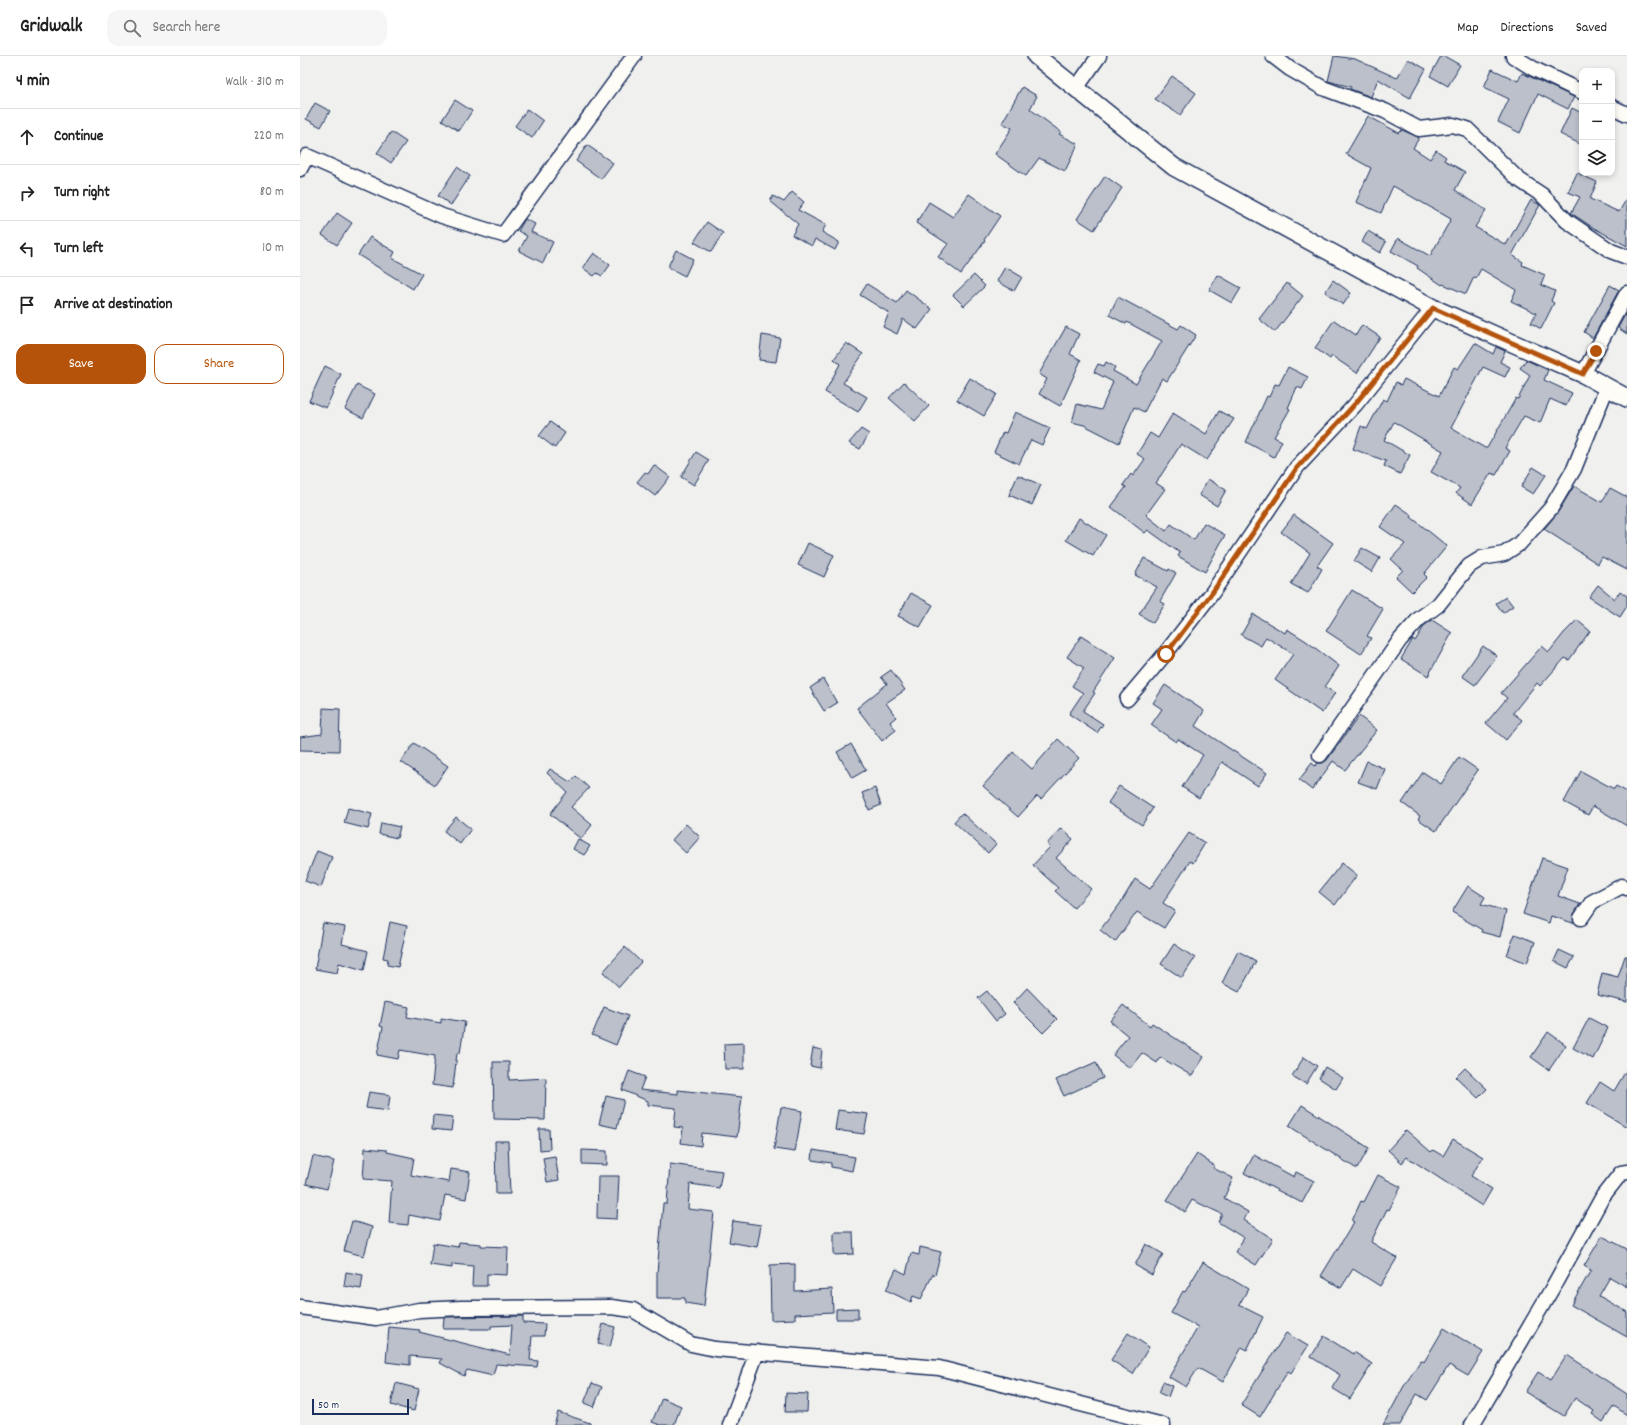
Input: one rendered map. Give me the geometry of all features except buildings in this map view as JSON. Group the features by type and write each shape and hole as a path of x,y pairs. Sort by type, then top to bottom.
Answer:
{"street":[{"path":"300,170 307,156 442,216 503,235 634,56"},
{"path":"1036,56 1174,167 1433,308 1583,374 1627,398"},
{"path":"1076,87 1099,56"},
{"path":"1273,56 1290,69 1323,88 1379,108 1419,129 1453,125 1467,129 1518,179 1542,195 1567,221 1611,252 1627,257"},
{"path":"1513,56 1534,69 1579,91"},
{"path":"1615,108 1627,114"},
{"path":"1583,374 1627,293"},
{"path":"1127,699 1166,654 1212,593 1297,468 1355,404 1433,308"},
{"path":"1320,756 1400,640 1419,619 1438,605 1469,566 1482,558 1504,554 1519,544 1551,508 1574,469 1607,387"},
{"path":"1581,918 1592,902 1622,886 1627,888"},
{"path":"1472,1425 1553,1287 1603,1196 1620,1173 1627,1172"},
{"path":"300,1307 376,1318 419,1310 461,1308 612,1307 633,1310 670,1329 691,1344 715,1349 938,1368 1163,1425"},
{"path":"730,1425 757,1352"}],"route":[{"path":"1166,654 1212,593 1297,468 1355,404 1433,308 1583,374 1596,351"}]}
